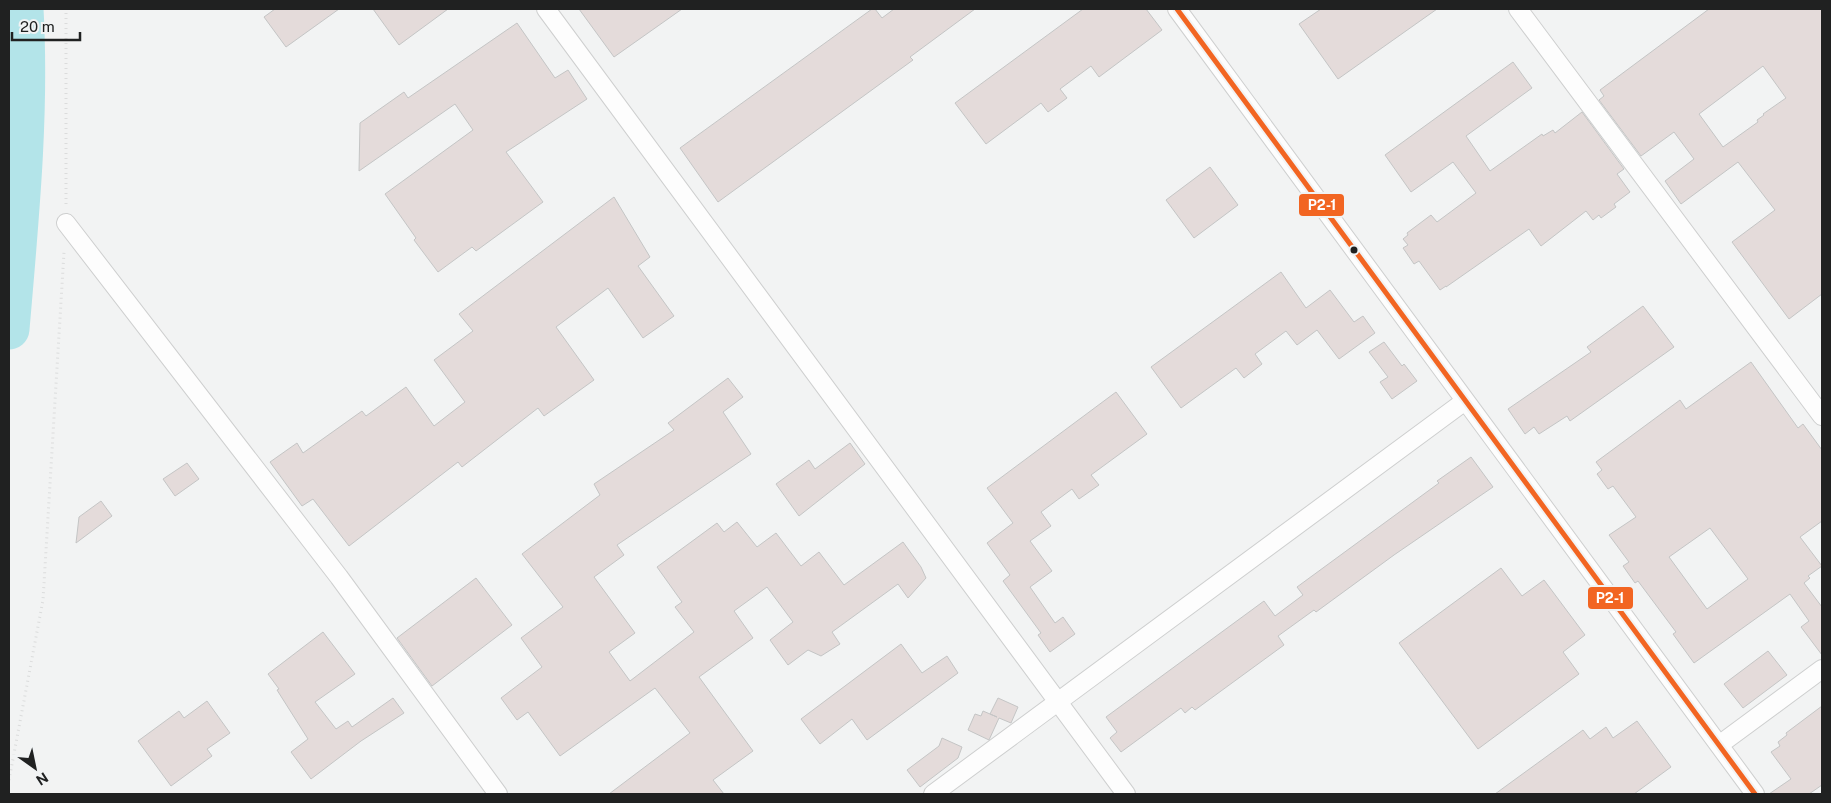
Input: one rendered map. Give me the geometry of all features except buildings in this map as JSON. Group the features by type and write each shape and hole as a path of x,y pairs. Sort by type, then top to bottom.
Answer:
{"street":[{"path":"546,9 1126,794"},
{"path":"1177,9 1755,794"},
{"path":"1518,9 1822,416"},
{"path":"66,223 339,577 498,794"},
{"path":"933,794 1465,401"},
{"path":"1718,745 1822,669"}],"path":[{"path":"9,780 43,600 66,223 66,9"}],"waterway":[{"path":"9,329 24,129 23,9"}],"transit line":[{"name":"P2-1","path":"1177,9 1755,794"}]}
